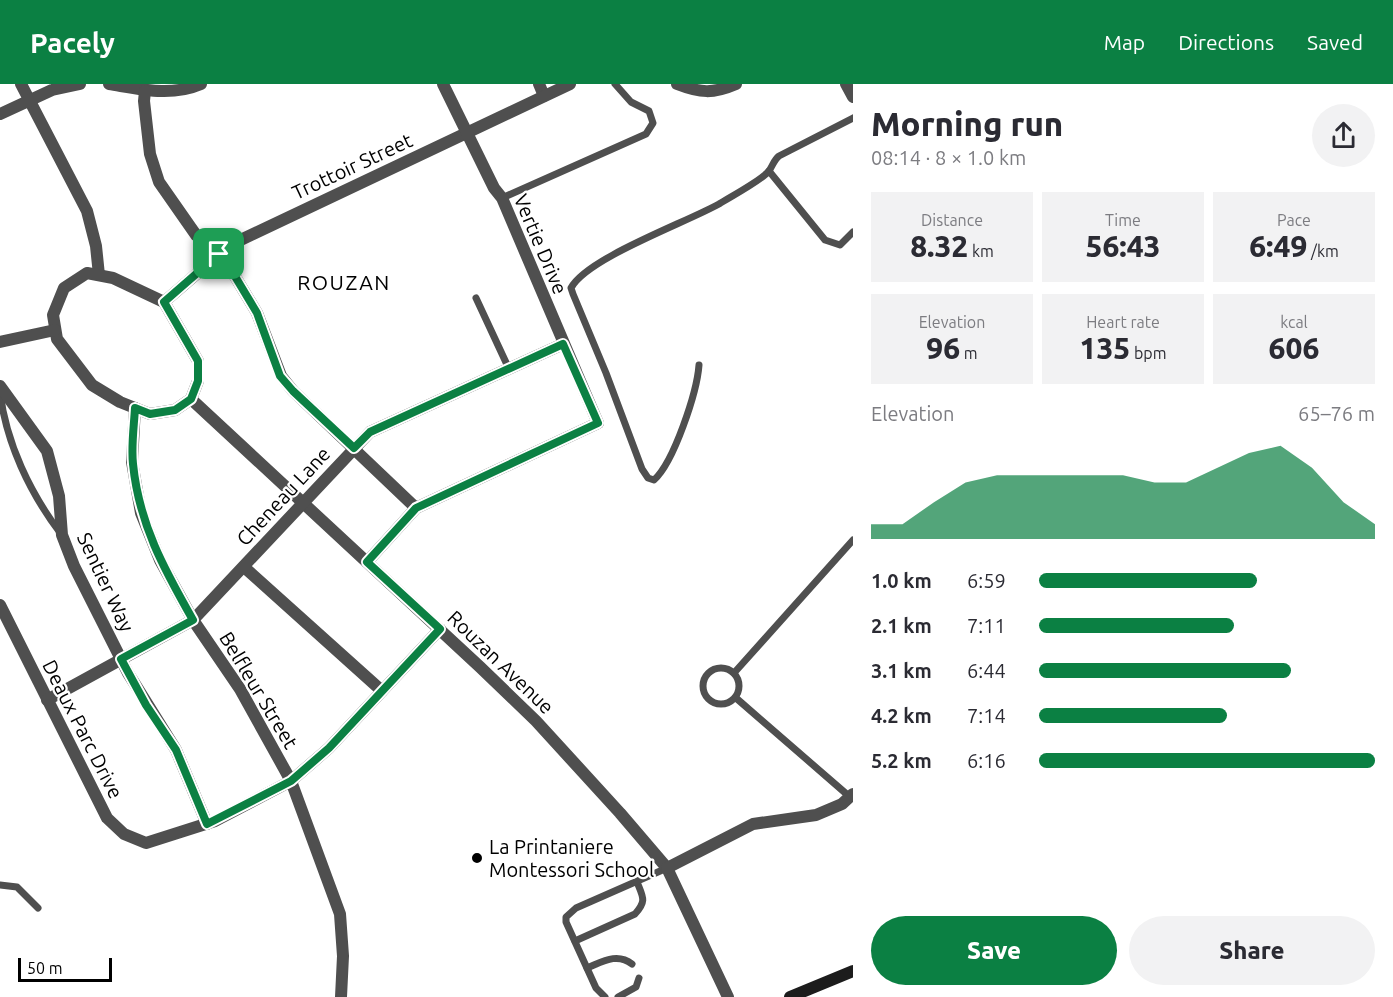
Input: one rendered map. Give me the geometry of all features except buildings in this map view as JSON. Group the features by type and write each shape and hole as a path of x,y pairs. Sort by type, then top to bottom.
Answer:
{"main road":[{"path":"790,997 853,971"}],"street":[{"path":"21,84 87,211 96,246 99,275"},
{"path":"0,114 52,90 80,84"},
{"path":"109,84 145,91 186,90 201,84"},
{"name":"Vertie Drive","path":"416,508 598,423 502,198 494,188 443,84"},
{"path":"539,84 544,96"},
{"name":"Trottoir Street","path":"164,302 230,245 570,84"},
{"path":"677,84 697,92 720,91 736,84"},
{"path":"846,84 853,97"},
{"path":"145,91 150,154 159,182 196,235 219,254 233,273 257,313 280,376 416,508 367,562"},
{"path":"87,273 113,278 164,302 198,361 198,381 191,399 175,410 150,414 92,384 57,339 53,315 64,288 87,273"},
{"path":"0,342 55,330"},
{"name":"Cheneau Lane","path":"47,700 193,620 370,432 563,344"},
{"name":"Sentier Way","path":"0,386 47,451 59,496 62,535 74,566 146,705 176,750 207,824"},
{"name":"Rouzan Avenue","path":"191,399 440,629 536,722 620,813 667,868 728,997"},
{"name":"Belfleur Street","path":"135,408 132,462 141,513 160,560 193,620 240,689 262,733 291,781 340,914 343,956 341,997"},
{"path":"244,567 382,691"},
{"name":"Deaux Parc Drive","path":"0,605 107,818 124,834 146,843 207,824 291,781 329,748 440,629"},
{"path":"667,868 753,824 816,815 842,804 851,795"}],"lane":[{"path":"502,198 646,134 653,123 649,111 631,102 615,84"},
{"path":"699,365 694,394 682,429 661,471 654,480 648,478 642,469 606,372 571,288 580,276 602,262 717,205 769,171 774,160 779,156 853,118"},
{"path":"769,171 825,240 840,245 853,232"},
{"path":"476,298 509,369"},
{"path":"0,392 3,419 19,461 43,510 62,535"},
{"path":"734,674 853,540"},
{"path":"726,669 734,674 740,686 736,698 726,704 714,703 705,695 703,690 705,678 714,670 726,669"},
{"path":"736,698 851,795"},
{"path":"605,997 596,988 566,922 566,917 570,912 667,868"},
{"path":"575,941 635,914 644,900 637,882"},
{"path":"0,885 17,887 38,908"},
{"path":"587,968 616,958 625,959 632,964"},
{"path":"618,997 636,987 639,978"}],"place":[{"name":"La Printaniere Montessori School","path":"477,858"}],"district":[{"name":"ROUZAN","path":"344,282"}],"route":[{"path":"219,254 257,313 280,376 354,448 370,432 563,344 598,423 416,508 367,562 440,629 329,748 291,781 207,824 176,750 146,705 121,659 193,620 160,560 141,513 132,462 135,408 150,414 175,410 191,399 198,381 198,361 164,302 219,254"}]}
